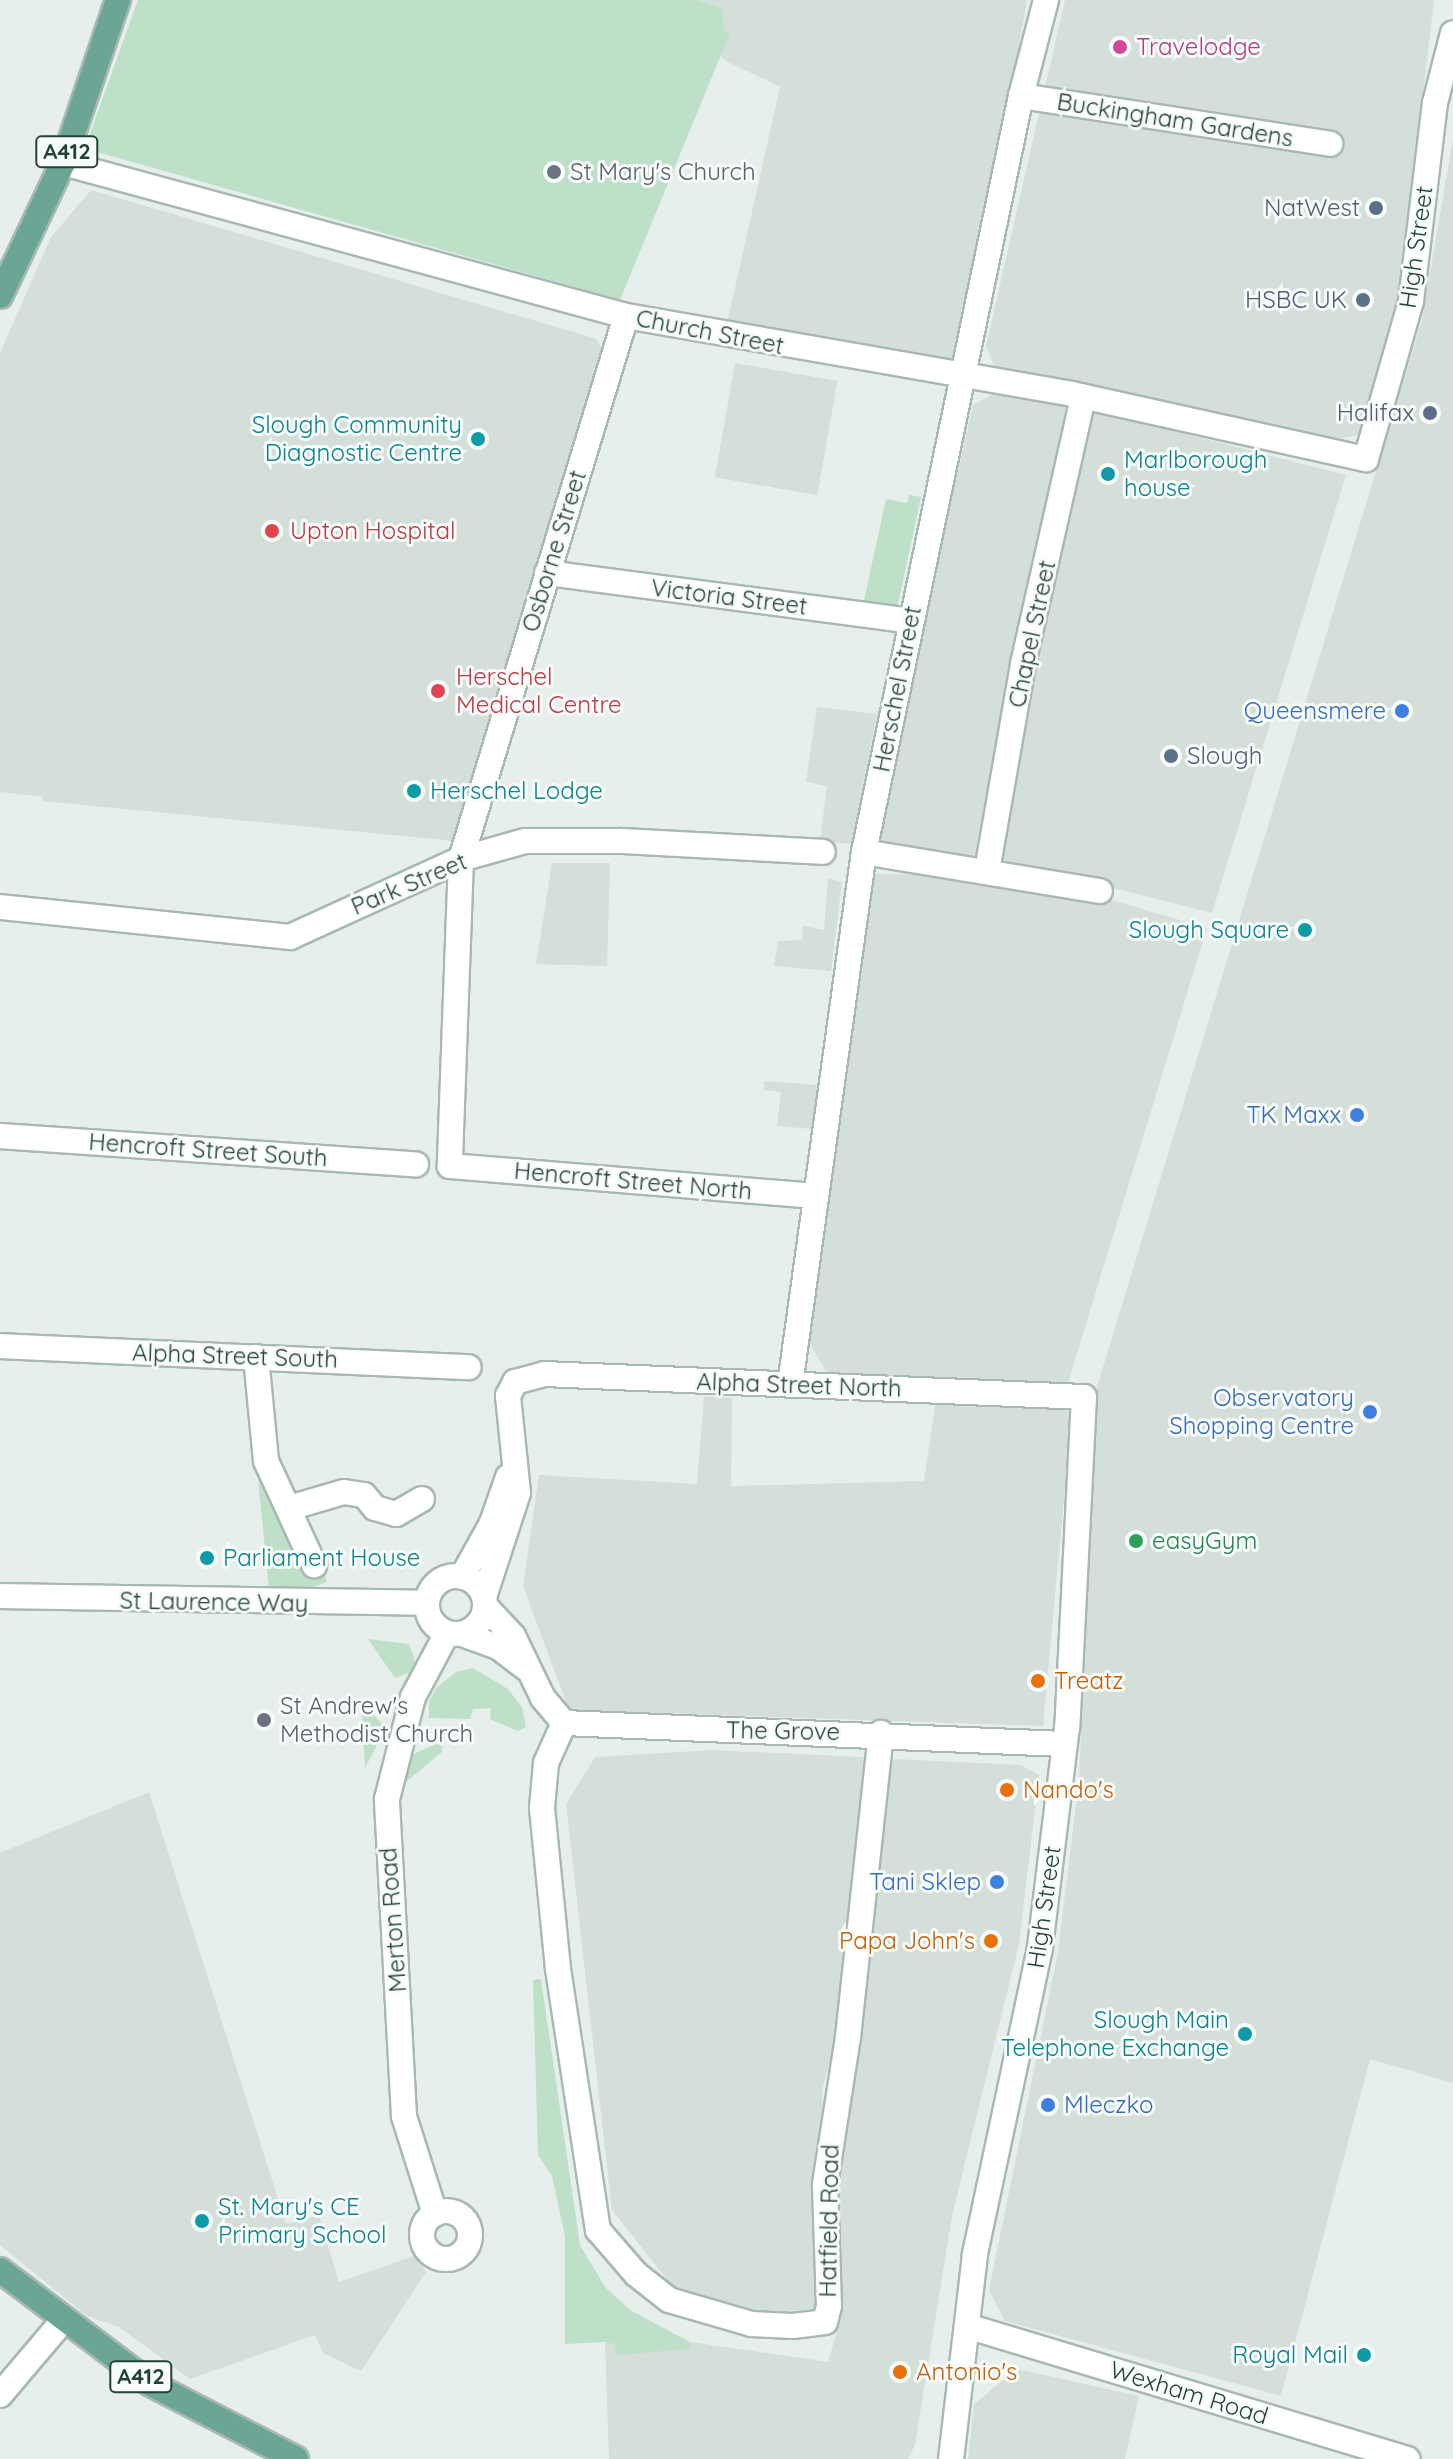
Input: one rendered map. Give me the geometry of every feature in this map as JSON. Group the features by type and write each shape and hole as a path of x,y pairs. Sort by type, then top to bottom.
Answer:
{"main road":[{"name":"A412","path":"0,296 63,163 118,0"},
{"name":"A412","path":"0,2270 62,2322 151,2384 296,2459"}],"street":[{"name":"Herschel Street","path":"790,1385 864,852 1021,96 1046,0"},
{"name":"High Street","path":"1366,459 1411,301 1435,103 1453,33"},
{"name":"Buckingham Gardens","path":"1021,96 1330,144"},
{"name":"Church Street","path":"63,163 626,316 1083,397 1366,459"},
{"name":"Osborne Street","path":"450,1166 461,859 626,316"},
{"name":"Chapel Street","path":"987,871 1023,664 1083,397"},
{"name":"Victoria Street","path":"547,573 911,621"},
{"name":"Park Street","path":"0,907 290,937 461,859 525,841 621,841 823,852"},
{"path":"864,852 1100,891"},
{"name":"Hencroft Street South","path":"0,1136 416,1164"},
{"name":"Hencroft Street North","path":"450,1166 816,1196"},
{"name":"Alpha Street South","path":"0,1346 469,1367"},
{"path":"256,1357 266,1461 314,1565"},
{"name":"Alpha Street North","path":"515,1456 508,1396 515,1382 544,1374 1084,1397"},
{"name":"High Street","path":"951,2459 970,2327 975,2255 1040,1948 1064,1744 1084,1397"},
{"path":"462,1577 492,1523 515,1456"},
{"path":"455,1634 474,1629 485,1601 518,1493 515,1456"},
{"path":"289,1508 344,1492 364,1495 375,1508 396,1514 422,1499"},
{"path":"531,1672 498,1647 436,1627 427,1603 439,1582 462,1577 472,1580 513,1636 531,1672 564,1723"},
{"name":"St Laurence Way","path":"0,1596 427,1603"},
{"name":"Merton Road","path":"435,2214 404,2116 387,1799 413,1697 455,1634"},
{"name":"The Grove","path":"564,1723 590,1728 881,1733 1064,1744"},
{"name":"Hatfield Road","path":"564,1723 546,1763 542,1808 558,1969 598,2230 636,2274 669,2300 751,2324 793,2326 825,2322 829,2306 825,2184 848,2037 881,1733"},
{"path":"0,2395 62,2322"},
{"name":"Wexham Road","path":"970,2327 1408,2459"}],"shaded area":[{"path":"649,0 1027,0 963,374 728,319 780,87 728,62"},
{"path":"1065,0 1434,0 1398,304 1358,435 1334,440 998,374 986,346"},
{"path":"1453,139 1453,2083 1370,2059 1281,2396 1005,2321 989,2290 1058,1952 1079,1780 1097,1387 1422,320"},
{"name":"Upton Hospital","path":"91,190 597,339 601,348 454,841 42,801 43,797 0,792 0,353 51,237"},
{"path":"735,363 837,381 817,495 715,477"},
{"path":"998,391 1074,406 986,858 873,848 973,405"},
{"path":"1092,410 1346,475 1212,913 1003,860 1031,668"},
{"path":"817,707 877,714 851,844 820,841 827,786 806,782"},
{"path":"552,863 610,863 607,966 536,964"},
{"path":"867,873 994,878 1098,896 1207,928 1068,1383 827,1373 810,1344"},
{"path":"828,878 842,882 831,971 774,966 778,941 802,940 803,926 824,930"},
{"path":"765,1081 817,1085 812,1129 777,1126 781,1092 763,1090"},
{"path":"704,1397 732,1398 731,1486 924,1481 936,1399 1072,1411 1043,1726 569,1710 523,1586 539,1475 697,1484"},
{"path":"712,1750 864,1757 842,2010 822,2091 826,2308 750,2314 680,2296 612,2210 566,1804 595,1757"},
{"path":"894,1759 1021,1765 1039,1775 1019,1944 952,2216 915,2445 908,2459 609,2459 605,2343 691,2342 828,2362 837,2331 833,2182 883,1777"},
{"path":"149,1792 286,2224 319,2215 339,2282 414,2256 426,2272 361,2371 323,2353 315,2335 190,2379 119,2327 87,2316 0,2245 0,1853"},
{"path":"1017,2369 1139,2396 1125,2459 968,2459 974,2404"}],"green space":[{"path":"138,0 697,0 722,9 724,31 730,33 620,300 97,152 88,139"},
{"path":"909,495 921,497 897,609 863,605 886,499 907,503"},
{"path":"258,1479 297,1560 325,1574 327,1582 305,1590 269,1589"},
{"path":"368,1639 409,1644 416,1664 409,1673 395,1678"},
{"path":"473,1668 508,1689 522,1707 526,1727 518,1731 490,1719 491,1708 473,1709 470,1719 429,1718 429,1702 437,1687 456,1672"},
{"path":"361,1701 386,1728 365,1768"},
{"path":"441,1742 442,1752 407,1781 399,1779 411,1755"},
{"path":"541,1979 580,2245 605,2287 630,2310 690,2342 690,2349 616,2355 615,2344 565,2344 565,2236 552,2176 538,2155 533,1980"}],"place":[{"name":"Travelodge","path":"1120,47"},
{"name":"St Mary's Church","path":"554,172"},
{"name":"NatWest","path":"1376,208"},
{"name":"HSBC UK","path":"1363,300"},
{"name":"Halifax","path":"1430,413"},
{"name":"Slough Community Diagnostic Centre","path":"478,439"},
{"name":"Marlborough house","path":"1108,474"},
{"name":"Upton Hospital","path":"272,531"},
{"name":"Herschel Medical Centre","path":"438,691"},
{"name":"Queensmere","path":"1402,711"},
{"name":"Slough","path":"1171,756"},
{"name":"Herschel Lodge","path":"414,791"},
{"name":"Slough Square","path":"1305,930"},
{"name":"TK Maxx","path":"1357,1115"},
{"name":"Observatory Shopping Centre","path":"1370,1412"},
{"name":"easyGym","path":"1136,1541"},
{"name":"Parliament House","path":"207,1558"},
{"name":"Treatz","path":"1038,1681"},
{"name":"St Andrew's Methodist Church","path":"264,1720"},
{"name":"Nando's","path":"1007,1790"},
{"name":"Tani Sklep","path":"997,1882"},
{"name":"Papa John's","path":"991,1941"},
{"name":"Slough Main Telephone Exchange","path":"1245,2034"},
{"name":"Mleczko","path":"1048,2105"},
{"name":"St. Mary's CE Primary School","path":"202,2221"},
{"name":"Royal Mail","path":"1364,2355"},
{"name":"Antonio's","path":"900,2372"}]}
